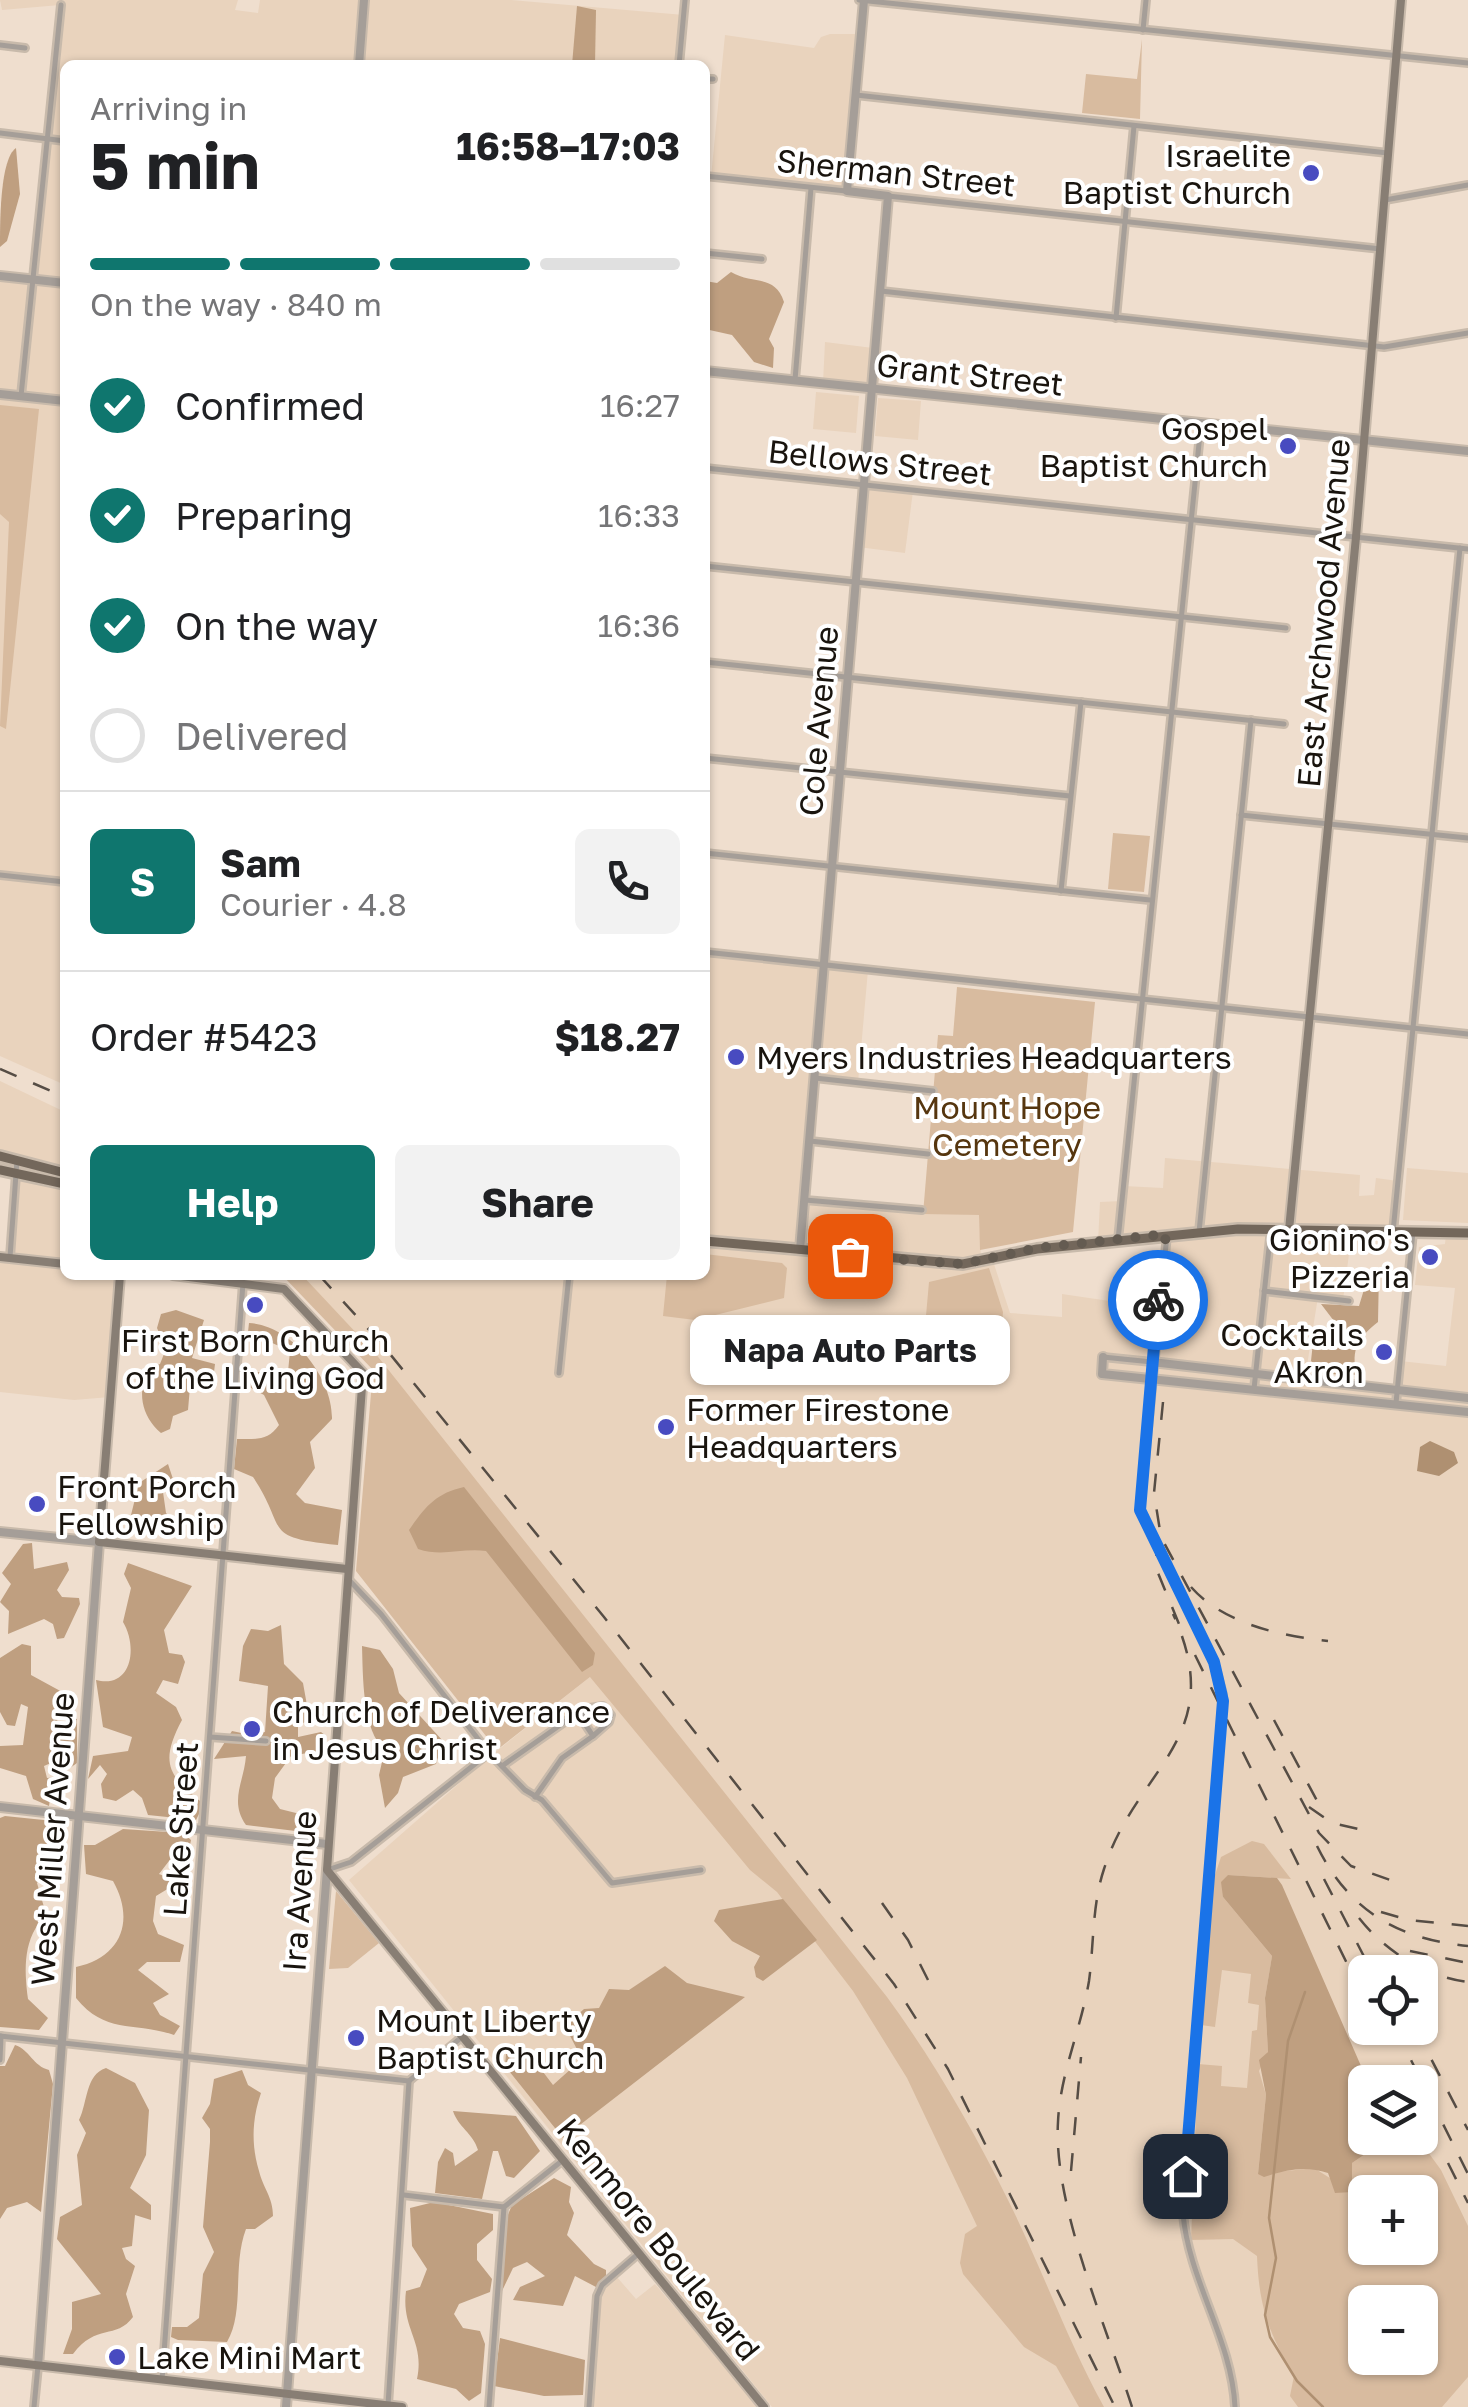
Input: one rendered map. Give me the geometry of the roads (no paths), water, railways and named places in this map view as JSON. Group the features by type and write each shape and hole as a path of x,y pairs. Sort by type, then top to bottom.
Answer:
{"main road":[{"name":"East Archwood Avenue","path":"1289,1230 1356,538 1401,0"},
{"path":"0,1156 60,1172"},
{"path":"0,1170 60,1183"},
{"path":"710,1241 963,1264 1037,1248 1166,1234 1271,1230 1468,1233"},
{"path":"5,1257 60,1263"},
{"name":"West Miller Avenue","path":"99,1542 120,1280"},
{"path":"217,1280 244,1283"},
{"name":"Ira Avenue","path":"244,1283 284,1289 363,1373 327,1870"},
{"path":"99,1542 347,1574"},
{"name":"Kenmore Boulevard","path":"327,1870 764,2407"},
{"path":"0,2361 402,2407"}],"street":[{"path":"359,60 364,0"},
{"path":"679,60 685,0"},
{"path":"847,191 862,0 1468,63"},
{"path":"1143,30 1146,0"},
{"path":"21,396 61,5"},
{"path":"0,46 25,48"},
{"path":"856,95 1388,152"},
{"path":"1116,318 1134,125"},
{"path":"0,134 60,141"},
{"name":"Sherman Street","path":"710,177 1381,248"},
{"path":"1385,200 1468,186"},
{"path":"795,380 811,188"},
{"name":"Cole Avenue","path":"800,1250 888,196"},
{"path":"710,254 762,259"},
{"path":"0,276 60,282"},
{"path":"881,292 1373,346 1468,332"},
{"name":"Grant Street","path":"710,372 1468,451"},
{"path":"0,394 60,400"},
{"path":"1118,1240 1201,424"},
{"name":"Bellows Street","path":"710,469 1468,549"},
{"path":"1393,1232 1460,548"},
{"path":"710,567 1286,628"},
{"path":"710,662 1284,724"},
{"path":"1061,891 1081,702"},
{"path":"1200,1232 1251,720"},
{"path":"710,759 1070,796"},
{"path":"1241,815 1468,838"},
{"path":"710,854 1151,900"},
{"path":"0,875 60,881"},
{"path":"710,953 1468,1034"},
{"path":"815,1078 933,1092"},
{"path":"810,1140 928,1154"},
{"path":"5,1257 17,1160"},
{"path":"805,1200 922,1210"},
{"path":"1254,1389 1271,1230"},
{"path":"1396,1405 1412,1232"},
{"path":"1166,1234 1140,1504 1143,1522 1214,1662 1223,1694 1183,2214 1193,2266 1231,2373 1236,2407"},
{"path":"559,1373 570,1280"},
{"name":"Lake Street","path":"162,2380 244,1283"},
{"path":"1264,1291 1349,1301"},
{"path":"1468,1398 1103,1357 1102,1374 1468,1412"},
{"path":"0,1532 99,1542"},
{"name":"West Miller Avenue","path":"34,2407 99,1542"},
{"path":"347,1574 489,1753 535,1797 612,1884 701,1870"},
{"path":"502,1766 586,1708 603,1706 610,1716 604,1728 562,1758 535,1797"},
{"path":"586,1708 583,1721 593,1736"},
{"path":"210,1737 266,1741"},
{"path":"327,1870 350,1862 489,1753"},
{"path":"0,1808 328,1844"},
{"name":"Ira Avenue","path":"286,2407 327,1870"},
{"path":"0,2060 1,2036 409,2081 464,2035"},
{"path":"388,2406 409,2081"},
{"path":"404,2195 504,2206 563,2160"},
{"path":"489,2407 504,2206"},
{"path":"589,2407 597,2296 602,2285 638,2254"}],"waterway":[{"path":"1305,1992 1288,2041 1269,2218 1276,2258 1265,2315 1270,2337 1297,2381 1323,2407"}],"railway":[{"path":"0,1069 60,1095"},
{"path":"324,1280 381,1343 604,1617 894,1984 948,2069 1115,2407"},
{"path":"1163,1402 1154,1493 1161,1537 1319,1833 1351,1866 1393,1881"},
{"path":"1155,1538 1158,1573 1179,1624"},
{"path":"1191,1587 1204,1600 1236,1619 1291,1636 1328,1641"},
{"path":"1132,2407 1072,2227 1059,2155 1058,2122 1089,1981 1095,1911 1104,1869 1118,1834 1172,1750 1185,1722 1191,1692 1188,1656 1173,1614"},
{"path":"1195,1655 1348,1966"},
{"path":"1274,1720 1323,1812"},
{"path":"1309,1807 1332,1823 1363,1830"},
{"path":"1317,1846 1344,1888 1378,1918 1419,1937 1468,1946"},
{"path":"1324,1879 1363,1955"},
{"path":"882,1903 908,1940 930,1984"},
{"path":"1381,1912 1409,1920 1468,1926"},
{"path":"1359,1918 1381,1941 1408,1960 1437,1975 1468,1982"},
{"path":"1410,1951 1468,1963"},
{"path":"1404,2045 1468,2174"},
{"path":"1424,2045 1468,2130"},
{"path":"1071,2171 1081,2057"},
{"path":"1448,2163 1468,2203"}],"place":[{"name":"Israelite Baptist Church","path":"1311,173"},
{"name":"Gospel Baptist Church","path":"1288,446"},
{"name":"Myers Industries Headquarters","path":"736,1057"},
{"name":"Napa Auto Parts","path":"850,1256"},
{"name":"Gionino's Pizzeria","path":"1430,1257"},
{"name":"First Born Church of the Living God","path":"255,1305"},
{"name":"Cocktails Akron","path":"1384,1352"},
{"name":"Former Firestone Headquarters","path":"666,1427"},
{"name":"Front Porch Fellowship","path":"37,1504"},
{"name":"Church of Deliverance in Jesus Christ","path":"252,1729"},
{"name":"Mount Liberty Baptist Church","path":"356,2038"},
{"name":"Lake Mini Mart","path":"117,2357"}],"park label":[{"name":"Mount Hope Cemetery","path":"1007,1126"}]}
